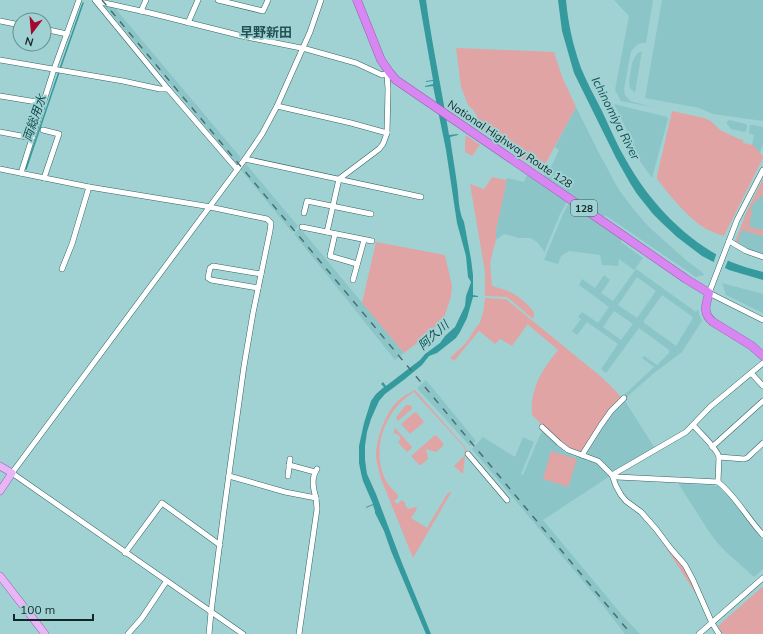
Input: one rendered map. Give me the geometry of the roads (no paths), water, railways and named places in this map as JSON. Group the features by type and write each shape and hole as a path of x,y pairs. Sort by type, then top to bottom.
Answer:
{"highway":[{"name":"National Highway Route 128","path":"357,0 381,60 389,74 396,80 686,279 709,293"},
{"path":"709,293 706,308 708,317 713,322 752,346 763,356"}],"main road":[{"path":"0,466 12,474 0,491"},
{"path":"0,576 45,634"}],"street":[{"path":"21,173 54,69 79,0"},
{"path":"141,11 146,0"},
{"path":"188,23 198,0"},
{"path":"218,0 263,11 268,0"},
{"path":"243,634 12,474 262,134 277,106 303,48 321,0"},
{"path":"95,1 242,36 303,48 356,63 382,75 389,74 387,133 384,144 339,180 327,232"},
{"path":"95,1 237,169"},
{"path":"0,21 12,23"},
{"path":"52,31 67,34"},
{"path":"0,60 123,81 160,89 168,89"},
{"path":"0,96 43,103"},
{"path":"277,106 387,133"},
{"path":"43,130 59,134 44,178"},
{"path":"0,132 32,138"},
{"path":"245,159 422,197"},
{"path":"0,169 89,187 209,207 270,221 271,225 244,366 228,476 209,634"},
{"path":"763,170 737,220 709,293 763,320"},
{"path":"62,269 72,244 89,187"},
{"path":"304,213 307,201 370,214"},
{"path":"302,226 372,241"},
{"path":"335,234 330,256 357,264"},
{"path":"353,280 364,240"},
{"path":"728,243 763,257"},
{"path":"258,288 211,280 208,278 210,268 213,266 261,274"},
{"path":"612,475 686,432 710,407 763,363"},
{"path":"751,373 763,386"},
{"path":"582,455 601,424 624,398"},
{"path":"712,447 763,401"},
{"path":"693,426 719,454 718,482"},
{"path":"542,427 568,450 598,461 612,475 621,495 626,501 641,512 685,565 712,623 719,634"},
{"path":"719,457 747,458 763,442"},
{"path":"468,454 507,500"},
{"path":"288,476 290,459"},
{"path":"289,465 316,470 313,485 317,509 299,634"},
{"path":"612,475 617,477 718,482 731,494 763,536"},
{"path":"228,476 285,492 316,498"},
{"path":"125,552 162,503 220,545"},
{"path":"699,634 763,578"},
{"path":"128,634 142,618 166,582"}],"waterway":[{"name":"両総用水","path":"60,69 83,3"},
{"name":"両総用水","path":"26,169 59,72"}],"railway":[{"path":"102,0 631,634"}],"district":[{"name":"早野新田","path":"266,32"}],"water label":[{"name":"Ichinomiya River","path":"616,118"},
{"name":"阿久川","path":"433,335"}]}
